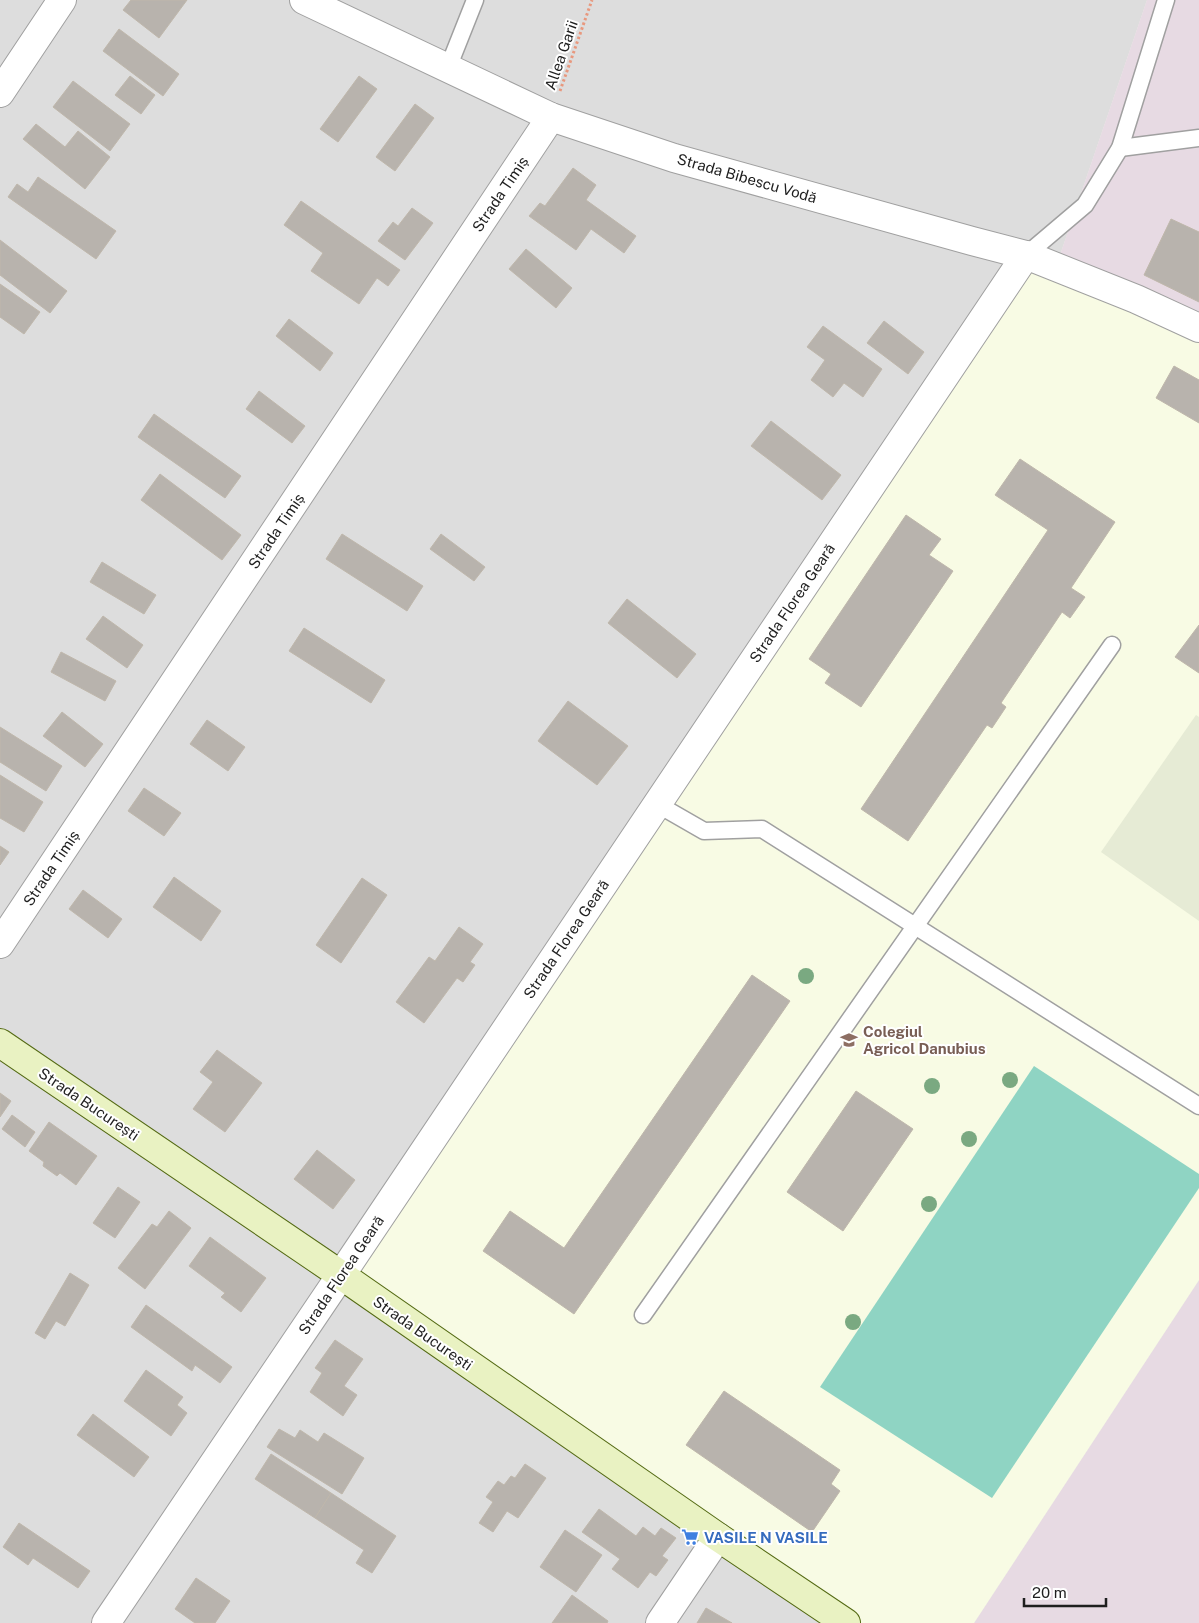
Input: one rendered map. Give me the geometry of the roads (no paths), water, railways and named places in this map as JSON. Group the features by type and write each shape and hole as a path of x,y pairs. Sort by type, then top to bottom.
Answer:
{"street":[{"path":"0,93 62,0"},
{"name":"Strada Bibescu Vodă","path":"304,0 551,117 674,158 1026,255 1136,299 1199,328"},
{"name":"Strada Timiș","path":"0,944 551,117"},
{"name":"Strada Florea Geară","path":"106,1623 1026,255"},
{"name":"Strada București","path":"0,1043 846,1623"},
{"path":"660,1623 718,1537"}],"lane":[{"path":"448,68 475,0"},
{"path":"1026,255 1085,205 1120,148 1166,0"},
{"path":"1120,148 1199,138"},
{"path":"643,1315 1112,645"},
{"path":"656,804 704,831 762,829 1199,1106"}],"place":[{"name":"Colegiul Agricol Danubius","path":"849,1040"},
{"name":"VASILE N VASILE","path":"690,1537"}]}
